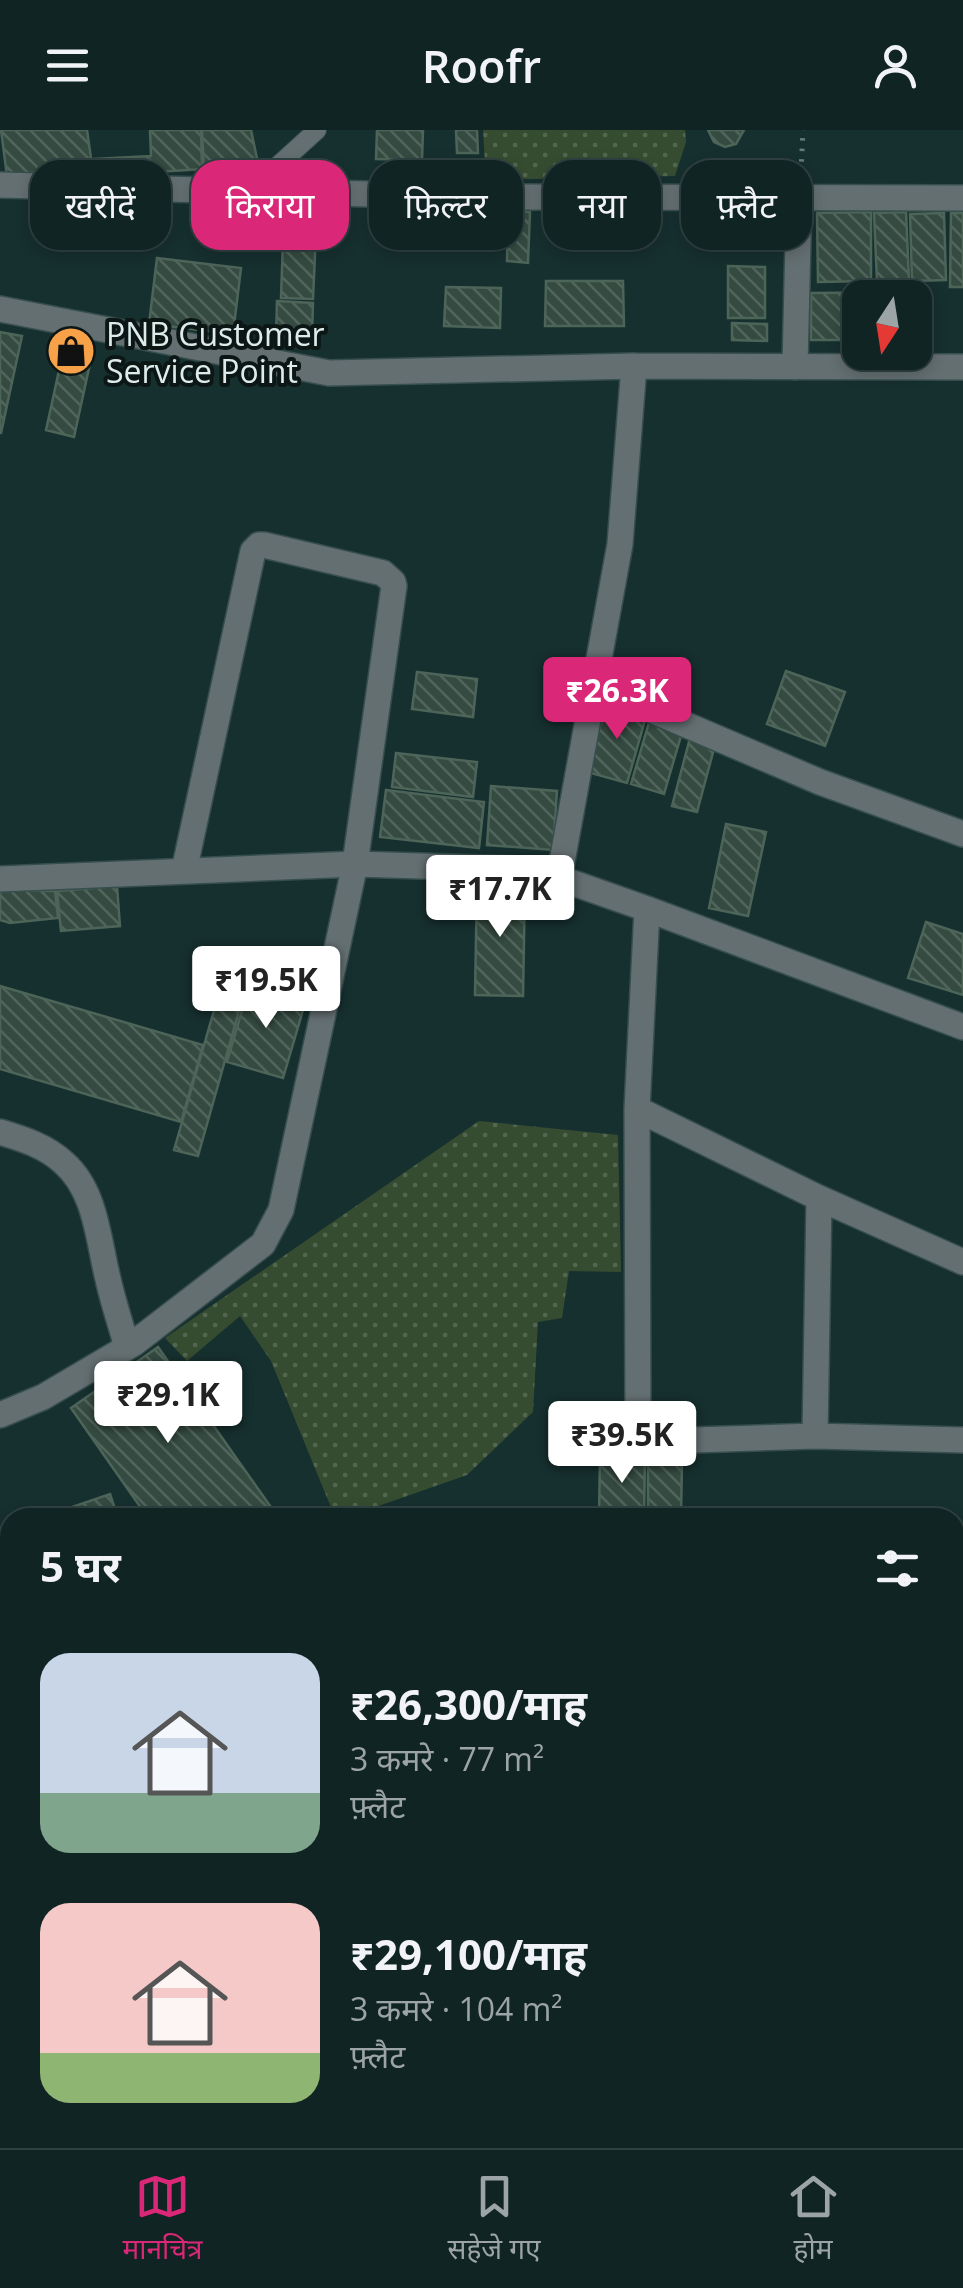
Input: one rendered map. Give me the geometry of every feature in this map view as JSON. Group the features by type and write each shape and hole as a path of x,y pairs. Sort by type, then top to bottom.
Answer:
{"street":[{"path":"0,185 191,189"},
{"path":"349,193 681,198"},
{"path":"812,198 963,198"},
{"path":"796,367 799,250"},
{"path":"0,309 329,372 634,366 963,367"},
{"path":"560,878 620,544 634,366"},
{"path":"0,1415 43,1397 127,1348 263,1244 281,1210 356,864 393,582 383,572 259,545 252,556 184,871"},
{"path":"596,686 820,782 963,834"},
{"path":"0,879 356,864 516,869 560,878 963,1027"},
{"path":"647,909 637,1109 640,1432 644,1437 662,1441 815,1436 963,1440"},
{"path":"637,1109 819,1198 963,1262"},
{"path":"0,1132 50,1152 81,1182 90,1202 127,1348"},
{"path":"815,1436 819,1198"}],"lane":[{"path":"284,160 317,130"}],"path":[{"path":"802,160 803,130"}],"green space":[{"path":"483,130 685,130 686,142 675,176 661,176 661,160 543,160 543,179 523,179 523,160 485,160"},
{"path":"479,1121 618,1135 621,1272 569,1271 562,1318 538,1322 533,1412 467,1475 373,1508 331,1508 271,1361 240,1316 187,1361 165,1338"}],"building":[{"path":"1,130 87,130 91,160 30,160 30,173 7,176"},
{"path":"150,130 201,130 202,160 191,160 191,170 171,171 171,160 94,160 94,159 151,156"},
{"path":"202,130 251,130 257,160 204,160"},
{"path":"377,130 423,130 422,160 376,159"},
{"path":"456,130 477,130 478,153 457,153"},
{"path":"708,130 744,130 736,144 725,147 714,142"},
{"path":"523,212 530,212 528,263 507,261 507,250 523,250"},
{"path":"871,212 871,280 818,282 817,213"},
{"path":"906,212 909,280 877,280 874,213"},
{"path":"944,213 946,280 912,280 910,214"},
{"path":"951,213 963,213 963,287 950,287"},
{"path":"283,250 315,250 313,299 281,298"},
{"path":"157,258 241,268 233,334 149,324"},
{"path":"728,266 765,267 765,318 728,318"},
{"path":"546,281 623,281 624,326 545,326"},
{"path":"446,287 501,288 500,328 444,326"},
{"path":"811,293 842,293 842,340 811,340"},
{"path":"277,301 313,303 312,339 276,337"},
{"path":"732,323 767,324 767,341 732,340"},
{"path":"0,332 22,336 1,433 0,433"},
{"path":"65,343 93,350 74,437 46,430"},
{"path":"786,671 845,692 825,746 767,724"},
{"path":"417,672 477,679 473,717 412,709"},
{"path":"607,702 647,713 627,783 587,772"},
{"path":"650,719 683,729 664,794 631,784"},
{"path":"690,738 715,745 697,812 672,806"},
{"path":"396,753 477,762 473,797 392,787"},
{"path":"491,786 557,791 553,850 487,845"},
{"path":"386,790 484,802 479,848 380,837"},
{"path":"726,824 766,832 748,916 709,908"},
{"path":"477,883 525,884 523,996 475,995"},
{"path":"117,886 120,926 61,931 57,891"},
{"path":"0,890 55,891 58,918 10,923 0,920"},
{"path":"926,922 963,934 963,995 908,978"},
{"path":"223,979 246,986 198,1156 174,1150"},
{"path":"250,983 306,1000 283,1078 227,1062"},
{"path":"0,986 203,1045 181,1122 0,1069"},
{"path":"158,1347 272,1508 141,1508 71,1408"},
{"path":"600,1454 645,1455 644,1508 599,1508"},
{"path":"648,1459 682,1460 681,1508 648,1508"},
{"path":"110,1494 115,1508 69,1508"}],"place":[{"name":"PNB Customer Service Point","path":"71,351"}]}
